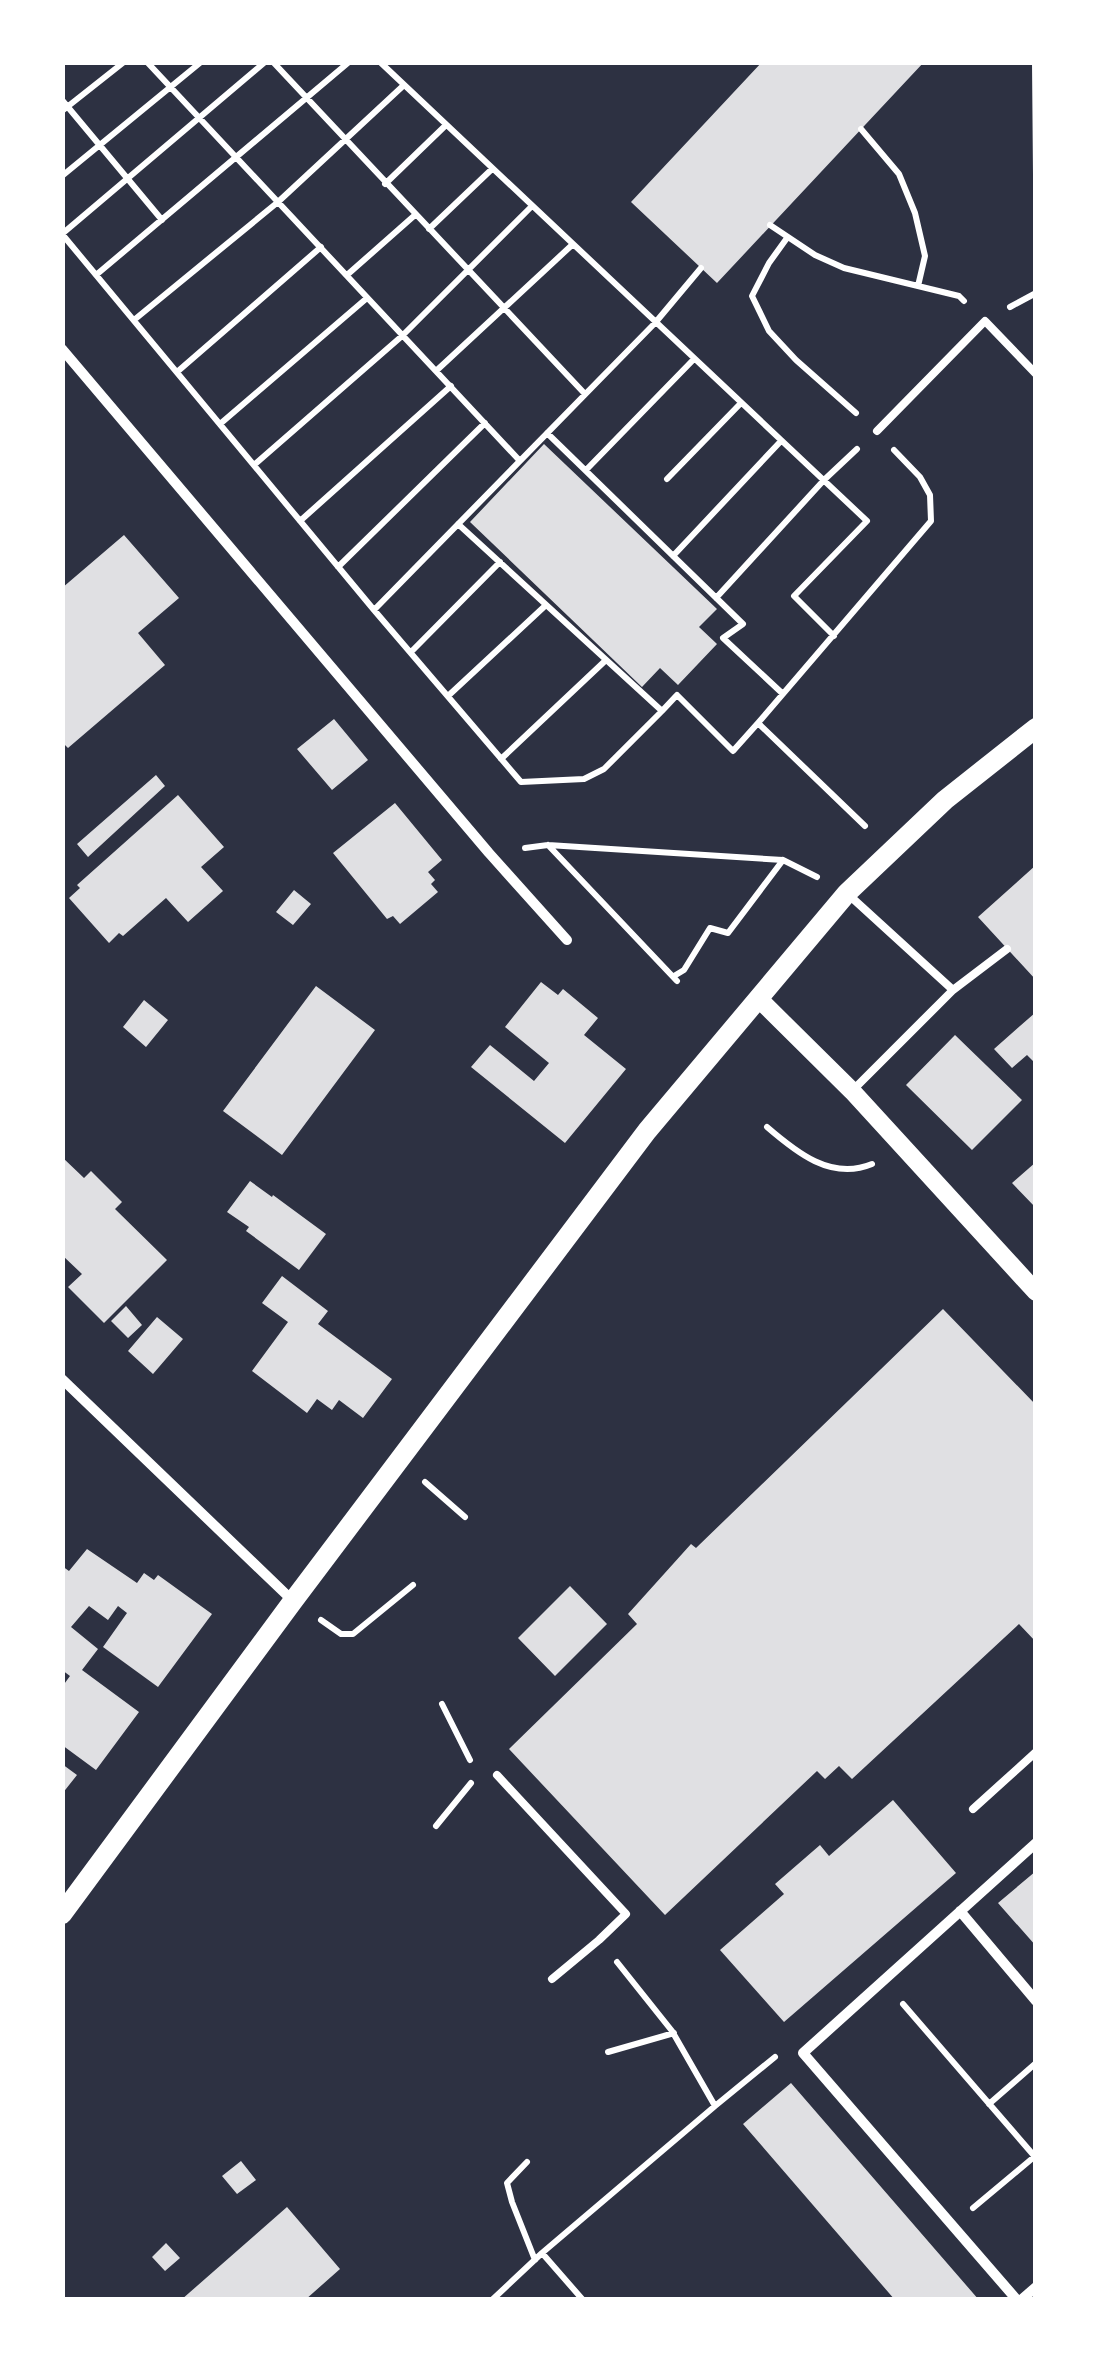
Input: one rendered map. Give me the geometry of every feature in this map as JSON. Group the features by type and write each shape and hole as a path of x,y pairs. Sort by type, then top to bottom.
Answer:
{"main road":[{"path":"62,1914 647,1130 847,893 945,800 1036,728"}],"street":[{"path":"62,349 488,853 567,940"},
{"path":"758,998 852,1090 1036,1292"},
{"path":"62,1379 293,1601"},
{"path":"1036,1843 803,2053 1019,2300 1036,2287"},
{"path":"960,1912 1036,2000"}],"lane":[{"path":"876,432 985,321 1036,374"},
{"path":"847,893 953,990"},
{"path":"852,1090 953,990 1008,949"},
{"path":"973,1810 1036,1752"},
{"path":"497,1775 626,1914 552,1979"}],"path":[{"path":"124,62 64,106 162,220"},
{"path":"148,62 520,461"},
{"path":"62,176 201,62"},
{"path":"585,394 269,62 62,234 521,782 584,778 604,768 676,694 733,750 930,521 930,495 920,477 769,331 752,296 787,238"},
{"path":"96,275 349,62"},
{"path":"380,62 867,521 794,596 834,636"},
{"path":"1035,62 1036,175"},
{"path":"134,320 278,202 404,85"},
{"path":"385,184 446,126"},
{"path":"861,129 899,174 915,212 925,256 918,286"},
{"path":"429,229 492,169"},
{"path":"254,465 402,336 532,206"},
{"path":"347,276 415,215"},
{"path":"770,225 844,268 959,296 985,321"},
{"path":"436,371 572,245"},
{"path":"177,372 321,247"},
{"path":"374,610 655,323 701,268"},
{"path":"220,424 367,298"},
{"path":"586,470 694,359"},
{"path":"300,521 451,386"},
{"path":"666,478 741,403"},
{"path":"338,566 485,424"},
{"path":"716,598 824,480 876,432"},
{"path":"547,433 743,624 724,638 783,694"},
{"path":"673,556 781,441"},
{"path":"458,524 662,711"},
{"path":"410,652 500,562"},
{"path":"448,696 546,605"},
{"path":"502,759 606,660"},
{"path":"758,723 890,851"},
{"path":"488,853 548,845 782,860 847,893"},
{"path":"548,845 676,978 710,928 728,932 782,860"},
{"path":"767,1127 802,1156 843,1170 867,1167 903,1146"},
{"path":"400,1459 465,1518"},
{"path":"293,1601 341,1634 354,1634 412,1585"},
{"path":"436,1826 478,1774 442,1704"},
{"path":"599,1940 674,2033 715,2106"},
{"path":"883,1981 1035,2158 953,2225"},
{"path":"608,2052 674,2033"},
{"path":"495,2298 542,2253 784,2050 803,2053"},
{"path":"988,2104 1036,2063"},
{"path":"527,2162 507,2182 535,2260"},
{"path":"542,2253 583,2300"}],"building":[{"path":"762,62 924,62 717,283 631,202"},
{"path":"544,444 717,609 699,627 717,644 678,685 660,668 642,687 470,522"},
{"path":"124,535 179,598 138,633 165,665 68,748 62,742 62,588"},
{"path":"334,719 368,760 332,790 297,749"},
{"path":"156,775 165,786 88,857 77,844"},
{"path":"178,795 224,847 201,867 223,891 188,922 166,898 123,936 119,933 109,943 69,898 80,888 77,885"},
{"path":"395,803 442,860 428,872 438,892 400,924 393,916 387,919 333,853"},
{"path":"1036,865 1036,980 978,917"},
{"path":"294,890 311,904 293,925 276,912"},
{"path":"541,982 558,995 563,989 598,1018 584,1035 626,1069 565,1143 471,1067 490,1045 534,1081 549,1063 505,1027"},
{"path":"316,986 375,1030 282,1155 223,1111"},
{"path":"144,1000 168,1020 146,1047 123,1027"},
{"path":"1036,1012 1036,1064 1027,1055 1012,1068 994,1049"},
{"path":"955,1035 1022,1100 972,1150 906,1085"},
{"path":"62,1157 84,1178 91,1171 122,1202 115,1209 167,1260 104,1323 68,1287 82,1274 62,1255"},
{"path":"1036,1162 1036,1208 1012,1183"},
{"path":"250,1181 326,1234 299,1270 227,1212"},
{"path":"282,1276 328,1311 318,1324 392,1379 363,1418 339,1400 332,1410 317,1399 307,1413 252,1371 288,1322 262,1303"},
{"path":"126,1306 142,1325 128,1338 111,1321"},
{"path":"943,1309 1036,1405 1036,1642 1019,1624 852,1779 839,1766 825,1779 817,1771 665,1915 509,1749 637,1624 628,1614 691,1544 696,1548"},
{"path":"157,1317 183,1339 153,1374 128,1351"},
{"path":"87,1549 137,1583 144,1573 154,1580 158,1575 212,1614 158,1687 103,1647 127,1613 118,1606 108,1620 89,1606 71,1627 98,1649 82,1670 139,1712 96,1770 62,1745 62,1687 70,1676 62,1670 62,1566 69,1571"},
{"path":"570,1586 607,1624 555,1676 518,1638"},
{"path":"62,1764 77,1775 62,1794"},
{"path":"893,1800 956,1873 784,2022 720,1950 784,1894 775,1884 820,1845 829,1856"},
{"path":"1036,1871 1036,1946 998,1903"},
{"path":"791,2083 979,2300 895,2300 743,2124"},
{"path":"241,2161 256,2180 237,2194 222,2176"},
{"path":"287,2207 340,2269 305,2300 181,2300"},
{"path":"166,2243 180,2258 165,2271 152,2257"}]}
